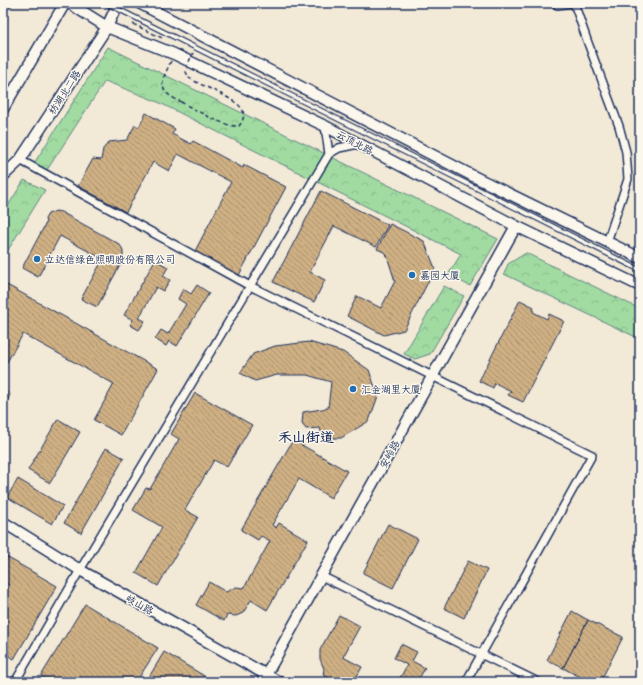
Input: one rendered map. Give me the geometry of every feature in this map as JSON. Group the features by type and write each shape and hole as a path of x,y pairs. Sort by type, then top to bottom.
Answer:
{"main road":[{"path":"3,109 65,3"},
{"name":"云顶北路","path":"69,3 107,27 174,54 325,126 516,226 640,286"},
{"name":"枋湖北二路","path":"3,176 20,160 107,27 118,3"},
{"path":"139,3 470,175 640,258"},
{"name":"安岭路","path":"264,679 516,226"},
{"name":"岐山路","path":"3,522 80,570 264,679 279,682"}],"street":[{"path":"556,3 557,5 573,3 619,126 626,152 628,179 607,242"},
{"path":"325,126 329,154"},
{"path":"16,682 80,570 329,154 339,148 358,144"},
{"path":"20,160 250,286 592,455 466,682"},
{"path":"321,576 538,682"}],"lane":[{"path":"106,3 640,270"}],"path":[{"path":"3,10 16,3"},
{"path":"174,54 162,81 164,89 169,96 224,124 233,127 239,126 244,120 243,112 238,104 189,78 186,72 193,53"}],"green space":[{"path":"108,47 498,239 470,286 448,275 461,254 156,101 105,81 45,173 33,165"},
{"path":"24,180 45,190 3,258 3,214"},
{"path":"526,253 640,309 640,339 504,274 508,264"},
{"path":"444,286 464,296 430,354 415,359 404,354"}],"building":[{"path":"146,113 175,129 172,134 191,144 193,141 243,168 244,165 286,187 238,277 194,253 231,182 178,154 169,171 153,162 126,212 78,186 93,159 101,160 103,149 109,142 127,140 135,125 139,127"},
{"path":"321,191 388,225 376,247 334,226 310,272 325,280 314,302 273,282"},
{"name":"立达信绿色照明股份有限公司","path":"56,211 61,212 119,244 122,248 123,260 97,307 81,299 103,259 60,236 38,277 22,268 46,223 45,219 48,214"},
{"name":"嘉园大厦","path":"390,224 424,241 435,268 404,330 384,335 347,316 357,296 381,308 395,281 386,253 377,249"},
{"path":"155,260 168,267 163,276 170,280 163,291 156,287 139,318 145,321 139,330 130,325 133,320 124,315"},
{"path":"7,285 158,369 121,435 94,420 114,384 23,334 7,362 3,360 3,292"},
{"path":"197,285 209,293 177,346 169,341 166,346 155,339 161,330 168,334 186,304 178,299 183,289 191,294"},
{"path":"520,300 534,307 533,312 547,319 549,314 564,321 523,402 508,395 511,391 495,383 493,388 479,381"},
{"name":"汇金湖里大厦","path":"309,342 343,352 369,370 378,396 369,421 341,438 323,438 320,428 306,429 302,424 303,412 328,408 331,382 307,375 277,375 255,381 240,373 253,354 275,346"},
{"path":"3,391 10,394 3,415"},
{"path":"195,393 252,425 227,467 214,460 185,510 198,517 158,586 136,573 162,527 133,510 146,488 150,489 179,439 171,434"},
{"path":"58,419 80,432 50,483 28,470"},
{"path":"293,440 347,471 331,498 299,479 272,525 276,528 279,523 308,540 267,610 251,600 243,613 236,616 227,615 224,621 196,605 209,582 226,592 236,587 244,588 270,541 261,536 258,540 241,530"},
{"path":"106,448 124,458 81,533 64,523"},
{"path":"18,479 63,506 52,524 7,497"},
{"path":"388,524 418,539 393,588 363,573"},
{"path":"3,555 57,586 14,659 3,652 3,595 9,585 3,581"},
{"path":"468,561 487,570 464,618 444,608"},
{"path":"85,604 158,648 136,682 51,682 41,676"},
{"path":"572,611 588,620 563,668 547,660"},
{"path":"339,615 360,626 343,657 362,667 356,678 364,682 337,682 323,675 324,669 320,659 320,650"},
{"path":"588,620 623,637 600,682 590,682 563,668"},
{"path":"401,644 417,652 412,661 425,668 417,682 398,682 407,665 394,658"},
{"path":"164,652 211,680 209,682 146,682"}],"place":[{"name":"立达信绿色照明股份有限公司","path":"37,259"},
{"name":"嘉园大厦","path":"412,275"},
{"name":"汇金湖里大厦","path":"353,389"}],"district":[{"name":"禾山街道","path":"306,437"}]}
